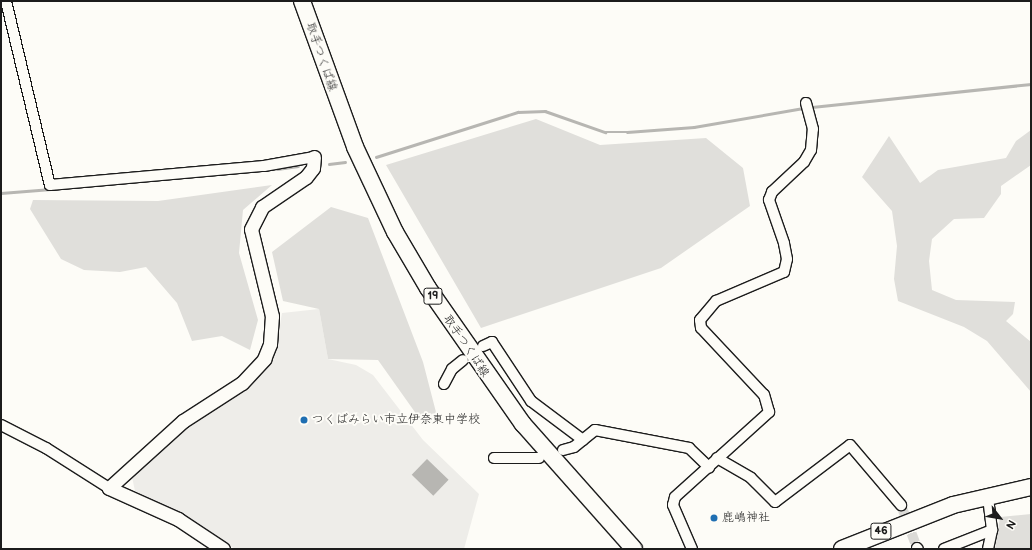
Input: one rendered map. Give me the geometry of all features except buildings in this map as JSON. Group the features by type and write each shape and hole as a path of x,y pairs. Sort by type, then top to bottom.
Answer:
{"main road":[{"name":"取手つくば線","path":"302,1 355,147 395,232 428,288 523,424 634,549"},
{"name":"46","path":"842,549 921,516 988,496 1031,487"},
{"name":"46","path":"856,549 921,516"}],"street":[{"path":"6,1 50,185 264,166 314,157 313,168 306,177 262,208 251,230 272,316 270,344 264,359 242,383 183,421 109,488"},
{"path":"692,549 673,505 675,497 717,458 764,419 768,401 701,328 700,320 716,301 784,272 787,259 784,243 769,209 769,200 772,192 804,162 811,150 813,130 806,103"},
{"path":"483,346 492,342 531,401 583,440"},
{"path":"444,384 452,368 463,360"},
{"path":"1,425 46,448 109,488 178,520 223,549"},
{"path":"563,450 583,440 595,430 665,442 689,448 709,467"},
{"path":"717,458 751,478 775,502 850,445 901,505"},
{"path":"494,458 539,458"},
{"path":"988,496 992,530 988,549"},
{"path":"944,549 992,530"}],"shaded area":[{"path":"536,119 600,145 706,138 743,168 750,206 661,268 481,328 386,165"},
{"path":"1031,130 1031,165 1001,186 1001,194 984,218 954,219 932,239 929,261 932,290 956,300 1015,302 1013,314 1006,321 1031,342 1031,392 987,341 964,327 898,301 894,279 897,246 892,211 862,177 889,136 920,183 938,170 1006,158 1016,141"},
{"path":"272,185 243,210 239,253 258,320 250,350 222,336 192,341 177,303 146,267 120,272 84,270 61,259 30,209 33,200 158,201"},
{"path":"331,207 368,218 423,362 437,416 417,415 378,360 328,359 319,309 283,301 272,252"},
{"name":"つくばみらい市立伊奈東中学校","path":"319,309 328,359 356,365 373,375 423,440 479,494 464,549 235,549 201,525 135,491 132,477 176,437 264,372 276,349 282,313"},
{"path":"427,459 449,480 433,496 412,475"},
{"path":"1031,514 1031,549 995,549 1000,517"}],"waterway":[{"path":"812,107 1031,84"},
{"path":"376,157 518,112 545,111 605,132 627,132 694,127 804,108"},
{"path":"329,164 345,162"},
{"path":"277,169 298,166"},
{"path":"1,193 51,189"}],"tunnel":[{"path":"901,505 917,548"}],"place":[{"name":"つくばみらい市立伊奈東中学校","path":"304,420"},
{"name":"鹿嶋神社","path":"714,518"}]}
